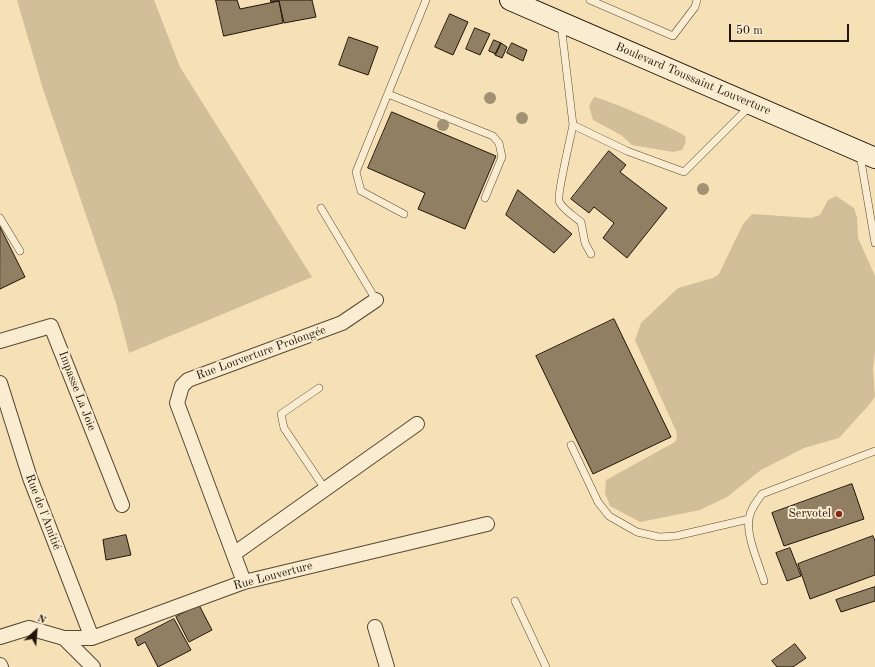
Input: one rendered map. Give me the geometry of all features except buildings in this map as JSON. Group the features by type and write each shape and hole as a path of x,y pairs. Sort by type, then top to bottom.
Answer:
{"main road":[{"name":"Boulevard Toussaint Louverture","path":"510,0 867,154"}],"street":[{"name":"Rue Louverture Prolongée","path":"244,582 235,553 186,430 177,403 182,386 188,380 342,323 376,300"},
{"name":"Impasse La Joie","path":"0,341 51,326 122,505"},
{"name":"Rue de l'Amitié","path":"0,383 30,478 92,638"},
{"path":"235,553 418,424"},
{"name":"Rue Louverture","path":"64,638 92,638 244,582 486,524"},
{"path":"375,627 387,667"},
{"path":"0,637 29,628 64,638 93,667"}],"lane":[{"path":"404,214 361,191 356,172 426,0"},
{"path":"590,0 673,36 695,7 697,0"},
{"path":"561,22 573,125 564,170 558,190 558,199 562,206 581,222 585,243 591,254"},
{"path":"388,94 493,136 498,143 502,157 485,198"},
{"path":"573,125 627,151 684,172 752,104"},
{"path":"867,154 875,243"},
{"path":"321,208 376,300"},
{"path":"0,218 20,251"},
{"path":"319,388 281,414 284,428 326,489"},
{"path":"571,445 598,502 609,516 637,532 659,537 676,536 749,519"},
{"path":"764,580 749,532 749,519 752,507 762,494 875,451"},
{"path":"514,601 546,667"}],"shaded area":[{"path":"17,0 154,0 180,67 312,277 129,353 116,303 42,86"},
{"path":"594,97 600,98 656,121 685,136 686,142 682,150 673,152 632,145 621,135 593,120 589,106"},
{"path":"836,196 854,208 857,217 858,238 875,276 875,353 873,368 875,397 839,438 804,448 761,470 727,497 700,510 640,522 610,506 605,493 606,480 675,442 677,438 676,431 635,340 641,323 678,288 713,278 719,274 743,224 752,214 811,218 820,215 828,200"}],"place":[{"name":"Servotel","path":"839,514"}]}
